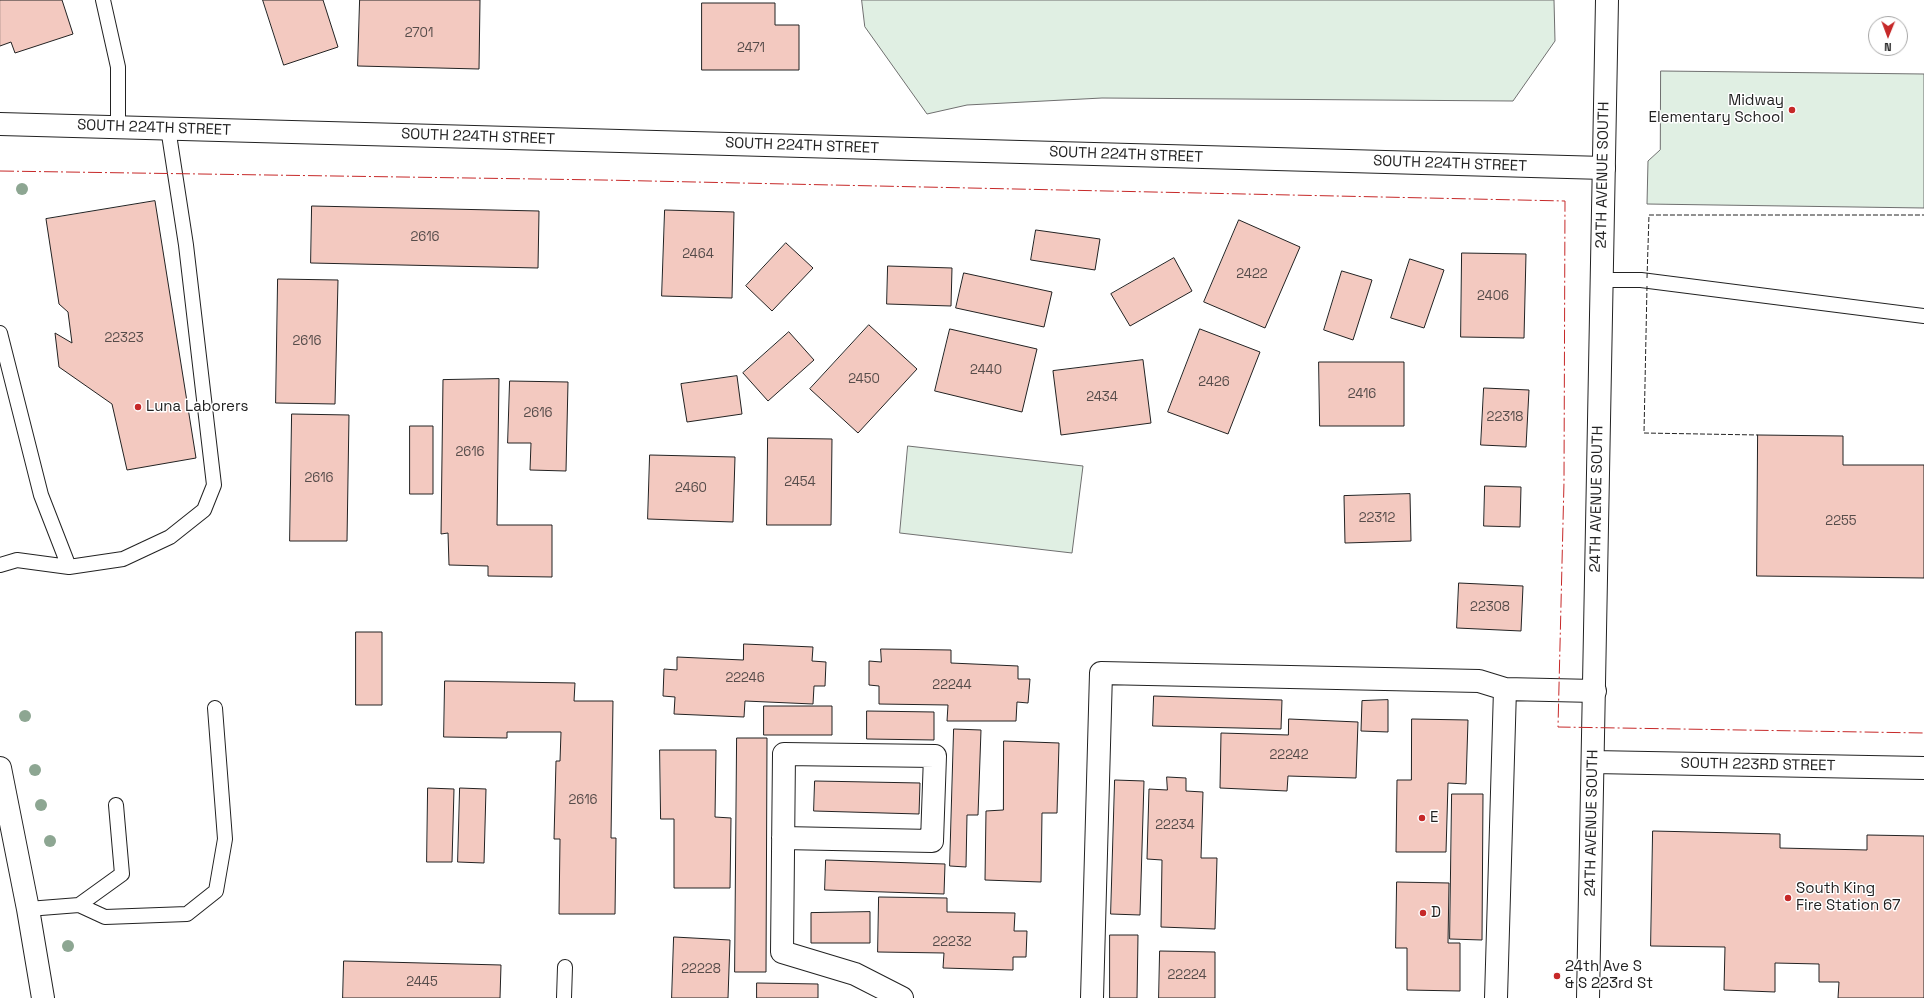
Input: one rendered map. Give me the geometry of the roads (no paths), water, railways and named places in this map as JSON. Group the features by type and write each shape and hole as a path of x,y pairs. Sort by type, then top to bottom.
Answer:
{"street":[{"name":"24TH AVENUE SOUTH","path":"1588,998 1607,0"},
{"name":"SOUTH 224TH STREET","path":"0,124 1604,168"},
{"path":"1092,998 1101,673 1479,682 1505,689 1595,691"},
{"path":"1496,998 1505,689"},
{"path":"783,838 932,841 935,756 784,754 783,838 782,952 855,974 902,998"},
{"name":"SOUTH 223RD STREET","path":"1593,762 1924,768"},
{"path":"0,768 28,909 43,998"}],"lane":[{"path":"103,0 118,67 118,127"},
{"path":"0,565 17,560 69,567 123,559 170,537 204,510 214,485 186,245 168,128"},
{"path":"1601,280 1642,280 1924,316"},
{"path":"0,333 40,495 69,567"},
{"path":"79,904 105,917 187,914 216,891 225,839 215,708"},
{"path":"28,909 79,904 122,874 116,805"},
{"path":"564,998 565,967"}],"place":[{"name":"Midway Elementary School","path":"1792,110"},
{"name":"Luna Laborers","path":"138,407"},
{"name":"E","path":"1422,818"},
{"name":"South King Fire Station 67","path":"1788,898"},
{"name":"D","path":"1423,913"},
{"name":"24th Ave S & S 223rd St","path":"1557,976"}]}
